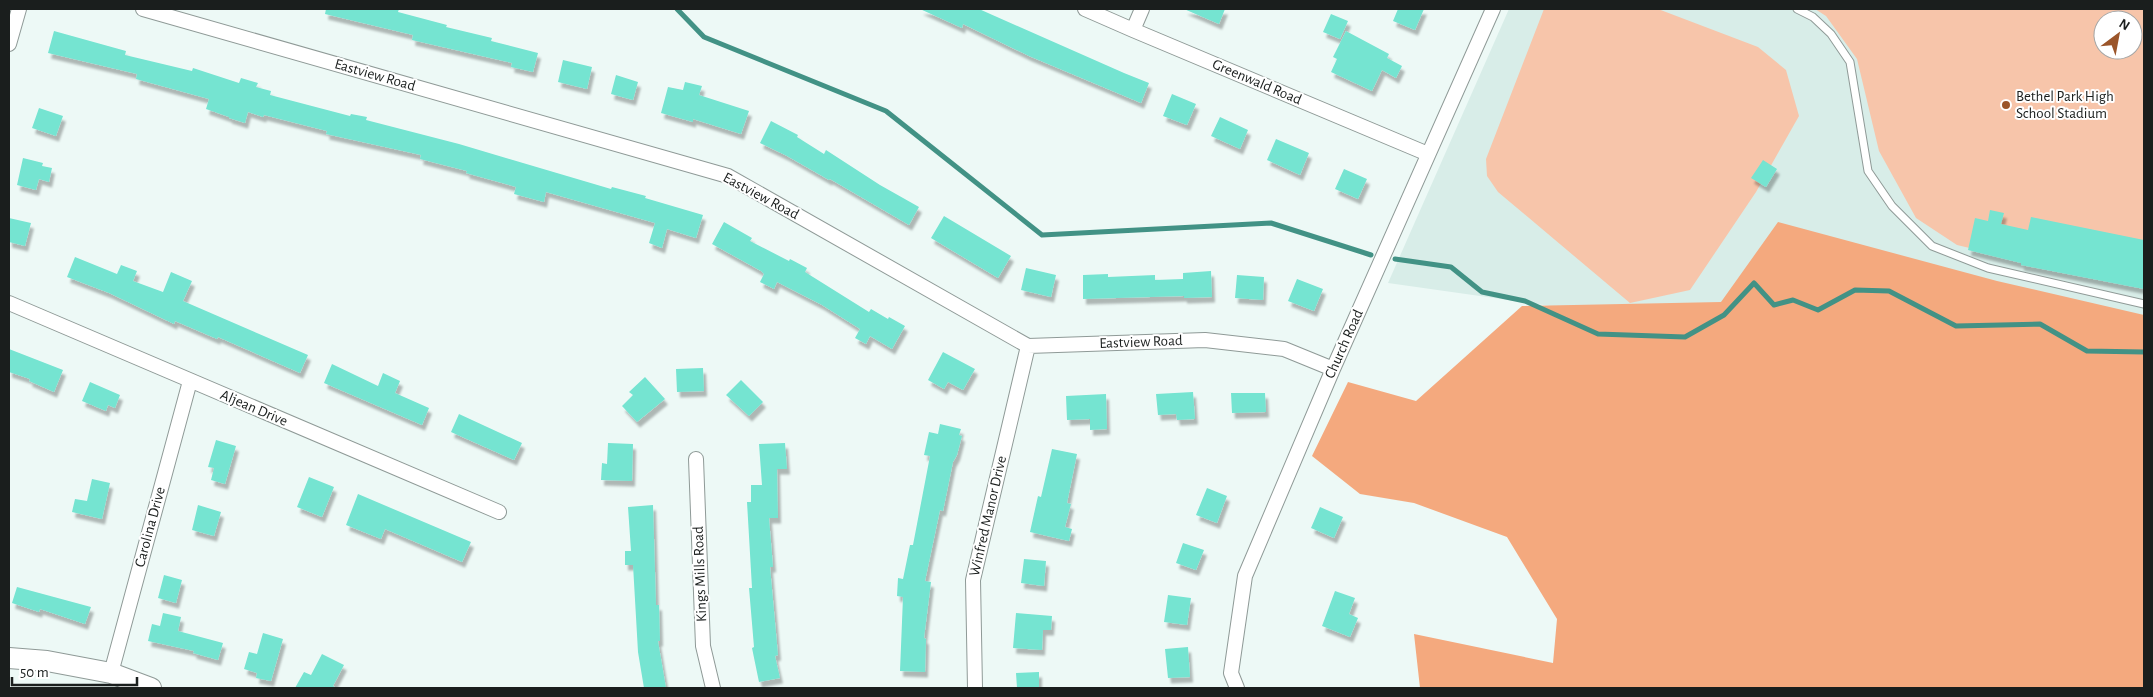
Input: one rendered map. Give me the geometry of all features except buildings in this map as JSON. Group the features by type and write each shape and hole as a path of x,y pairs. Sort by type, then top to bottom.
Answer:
{"main road":[{"path":"9,658 47,661 111,674 151,688"}],"street":[{"path":"9,44 19,9"},
{"name":"Eastview Road","path":"143,9 728,176 1028,346 1205,340 1284,349 1334,369"},
{"name":"Greenwald Road","path":"1085,9 1428,154"},
{"path":"1132,30 1142,9"},
{"name":"Church Road","path":"1237,688 1231,673 1245,576 1493,9"},
{"name":"Aljean Drive","path":"9,303 499,512"},
{"name":"Winfred Manor Drive","path":"975,688 973,580 1028,346"},
{"name":"Carolina Drive","path":"111,674 190,381"},
{"name":"Kings Mills Road","path":"696,459 703,646 713,688"}],"lane":[{"path":"1797,9 1813,17 1831,34 1850,62 1868,171 1892,206 1932,246 1988,268 2144,304"}],"shaded area":[{"path":"1509,9 2144,9 2144,390 1388,283"},
{"path":"1544,9 1658,9 1758,47 1786,70 1799,116 1756,192 1690,290 1630,303 1498,192 1487,176 1486,159"},
{"name":"Bethel Park High School Stadium","path":"1815,9 2144,9 2144,286 2108,281 1957,245 1916,218 1879,151 1857,59 1826,16"},
{"path":"1778,222 1997,281 2144,315 2144,688 1420,688 1414,634 1553,663 1557,619 1507,537 1414,503 1360,494 1312,456 1348,382 1416,401 1522,306 1721,302"}],"waterway":[{"path":"677,9 704,37 886,111 1042,235 1271,223 1371,255"},
{"path":"1395,259 1451,267 1482,292 1525,301 1598,334 1685,337 1724,315 1754,283 1774,305 1793,300 1818,310 1855,290 1889,291 1956,326 2040,324 2087,351 2144,352"}],"place":[{"name":"Bethel Park High School Stadium","path":"2006,105"}]}
